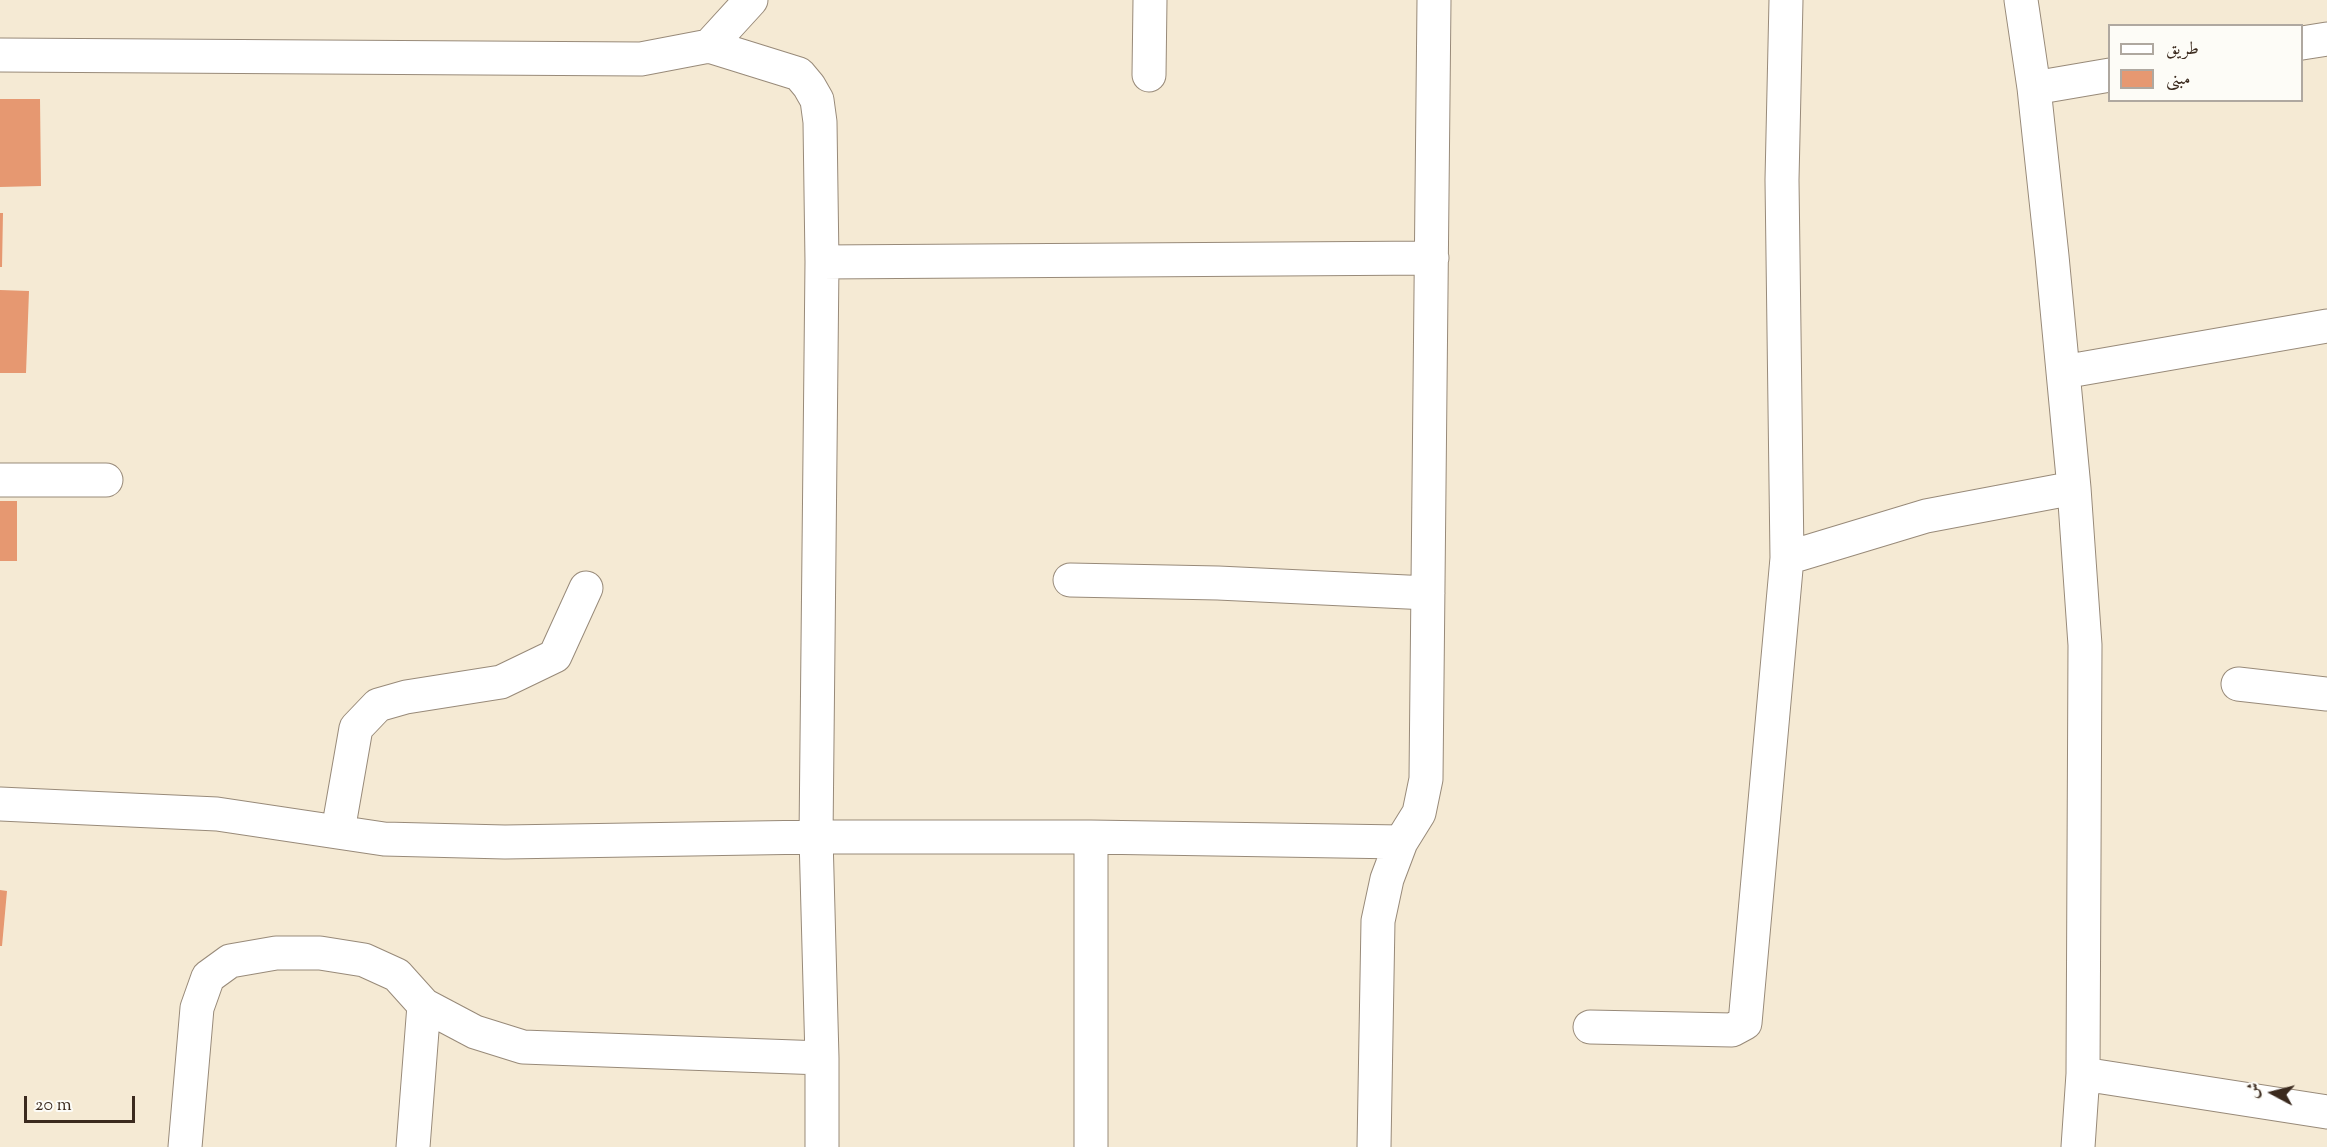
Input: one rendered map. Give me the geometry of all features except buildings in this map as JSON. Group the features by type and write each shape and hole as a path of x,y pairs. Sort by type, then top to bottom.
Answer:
{"street":[{"path":"709,46 751,0"},
{"path":"1149,75 1150,0"},
{"path":"1374,1147 1377,921 1387,879 1401,842 1419,813 1426,779 1434,0"},
{"path":"1590,1027 1732,1030 1745,1023 1787,558 1782,180 1786,0"},
{"path":"2021,0 2034,88 2074,488 2085,645 2083,1074 2078,1147"},
{"path":"2303,43 2327,39"},
{"path":"0,55 641,59 709,46 799,74 817,100 820,122 822,262 816,837 822,1147"},
{"path":"2034,88 2108,75"},
{"path":"822,262 1432,258"},
{"path":"2062,372 2327,326"},
{"path":"0,480 106,480"},
{"path":"1787,558 1926,516 2074,488"},
{"path":"1070,580 1428,593"},
{"path":"338,831 356,728 378,705 405,697 501,682 555,656 586,588"},
{"path":"2238,684 2327,694"},
{"path":"0,804 217,814 384,838 505,842 816,837 1091,837 1401,842"},
{"path":"1091,837 1091,1147"},
{"path":"185,1147 197,1008 208,977 230,961 276,953 320,953 364,960 397,975 424,1005 475,1032 524,1047 822,1058"},
{"path":"413,1147 424,1005"},
{"path":"2083,1074 2327,1112"}]}
